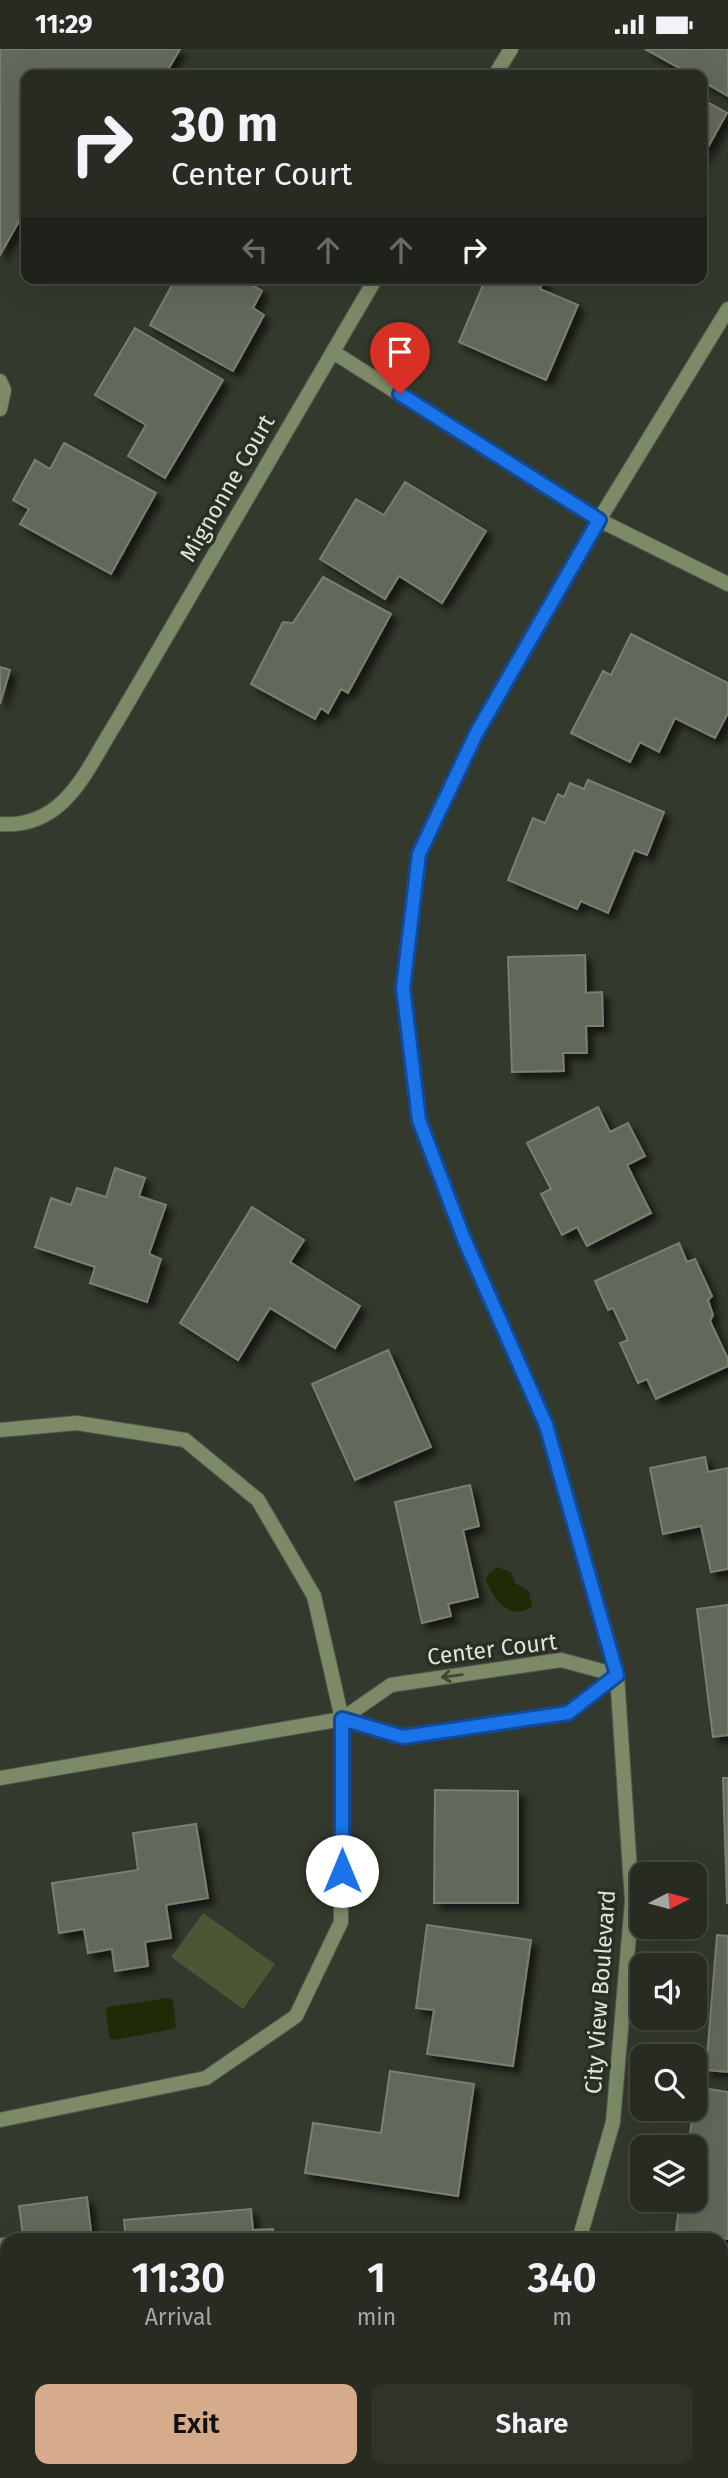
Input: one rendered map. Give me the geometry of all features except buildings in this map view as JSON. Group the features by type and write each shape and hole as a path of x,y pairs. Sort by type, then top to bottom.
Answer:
{"street":[{"path":"498,70 511,49"},
{"name":"Mignonne Court","path":"0,824 19,825 48,816 68,799 117,721 373,284"},
{"name":"City View Boulevard","path":"581,2233 612,2122 632,1901 617,1675 546,1425 464,1239 419,1120 403,988 419,854 476,734 599,520 728,309"},
{"path":"333,352 599,520 728,584"},
{"path":"0,381 4,390 0,408"},
{"path":"0,1430 77,1423 185,1440 258,1500 314,1596 342,1719 341,1922 296,2016 206,2078 0,2120"},
{"name":"Center Court","path":"0,1778 342,1719 391,1685 561,1660 617,1675"},
{"name":"Center Court","path":"342,1719 403,1737 568,1713 617,1675"}],"shaded area":[{"path":"498,1567 512,1573 515,1583 529,1591 532,1607 524,1611 509,1610 498,1601 486,1580 489,1573"},
{"path":"203,1913 275,1964 243,2009 171,1957"},
{"path":"169,1998 173,2001 176,2026 174,2029 113,2040 109,2037 108,2007"}],"route":[{"path":"342,1871 342,1719 403,1737 568,1713 617,1675 546,1425 464,1239 419,1120 403,988 419,854 476,734 599,520 400,394"}]}
